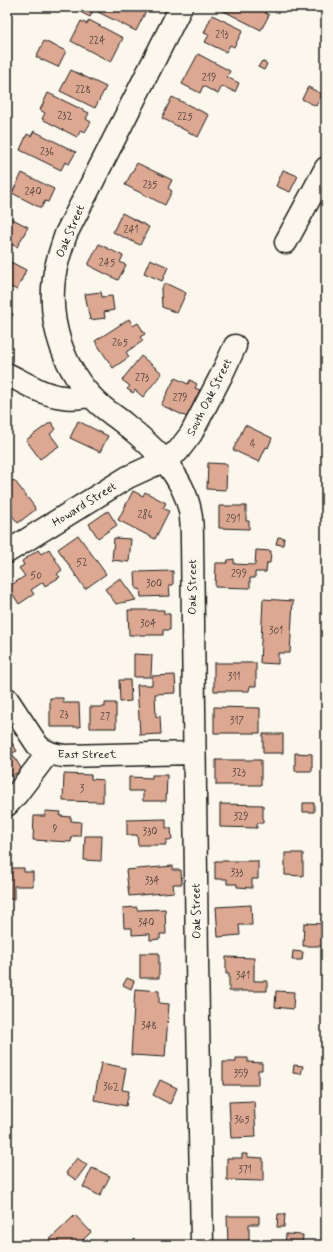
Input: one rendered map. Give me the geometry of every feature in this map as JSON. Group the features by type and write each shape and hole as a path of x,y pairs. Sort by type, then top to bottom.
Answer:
{"street":[{"name":"Oak Street","path":"182,7 66,234 54,278 53,303 58,338 70,367 76,377 91,396 138,435 163,461 176,477 188,502 191,521 202,1245"},
{"path":"286,242 326,168"},
{"name":"South Oak Street","path":"163,461 178,451 191,434 235,346"},
{"path":"7,374 54,396 64,398 91,396"},
{"name":"Howard Street","path":"7,552 128,477 163,461"},
{"name":"East Street","path":"7,699 31,738 38,746 48,753 65,756 194,753"},
{"path":"7,805 48,753"}],"building":[{"path":"85,7 93,11 90,17 82,13"},
{"path":"95,7 137,7 146,11 136,31 94,10"},
{"path":"216,7 268,7 265,13 269,15 261,30"},
{"path":"212,15 243,30 234,47 230,45 226,52 205,42 209,35 204,33"},
{"path":"89,20 123,38 111,62 71,41 81,21 87,24"},
{"path":"44,41 66,51 58,67 36,57"},
{"path":"198,54 230,71 227,77 239,83 235,92 222,86 218,94 203,86 200,93 182,84"},
{"path":"262,61 267,64 264,70 258,67"},
{"path":"71,70 106,87 95,108 60,91"},
{"path":"308,87 322,94 316,106 302,99"},
{"path":"48,93 89,113 86,119 91,122 85,132 81,130 77,137 42,119 45,113 40,110"},
{"path":"172,97 209,115 198,137 162,118"},
{"path":"34,131 76,152 69,164 65,162 61,170 20,150 27,134 31,136"},
{"path":"137,163 172,180 168,188 172,191 165,205 125,185"},
{"path":"283,170 298,176 290,192 276,186"},
{"path":"22,173 54,189 48,202 45,201 41,208 12,193"},
{"path":"122,213 149,227 140,245 113,232"},
{"path":"7,216 28,227 17,247 7,242"},
{"path":"99,244 123,256 120,262 126,265 118,280 88,265"},
{"path":"150,259 168,267 162,281 144,273"},
{"path":"7,260 26,270 17,290 7,285"},
{"path":"165,283 186,293 177,313 162,307 161,290"},
{"path":"101,292 102,297 112,296 114,310 104,312 105,318 90,320 85,294"},
{"path":"7,311 13,314 7,326"},
{"path":"129,319 133,326 138,323 145,334 140,337 143,341 126,352 129,357 113,368 95,341"},
{"path":"141,356 162,373 143,397 135,390 133,393 127,389 130,386 122,380"},
{"path":"175,378 188,384 190,380 197,384 195,388 200,390 187,417 161,405"},
{"path":"78,421 108,436 100,452 70,438"},
{"path":"51,422 56,429 50,434 59,446 40,459 26,440"},
{"path":"245,425 272,438 268,448 266,447 259,462 233,450"},
{"path":"208,463 227,464 226,490 207,489"},
{"path":"14,480 34,506 35,510 18,523 7,509 7,486"},
{"path":"133,491 143,496 145,492 166,503 163,508 169,511 155,539 118,520"},
{"path":"219,506 246,506 246,521 249,521 249,529 219,528"},
{"path":"108,511 117,525 98,538 89,524"},
{"path":"78,535 106,574 85,589 58,549"},
{"path":"278,537 284,538 283,545 276,544"},
{"path":"114,538 131,539 129,562 112,560"},
{"path":"49,549 62,570 57,574 60,577 45,586 43,582 31,590 34,594 19,604 8,587 25,576 19,568 24,565 22,561 38,550 41,554"},
{"path":"256,550 271,551 270,563 267,563 266,572 255,572 255,578 250,578 250,588 215,587 216,563 227,563 228,560 234,559 234,564 255,565"},
{"path":"173,571 173,585 169,585 170,596 141,597 140,589 136,589 135,572"},
{"path":"120,578 136,600 116,604 105,589"},
{"path":"263,599 293,601 290,653 278,653 278,664 260,663"},
{"path":"128,610 164,610 164,614 170,614 170,630 163,630 163,635 129,635"},
{"path":"134,654 152,655 150,677 134,677"},
{"path":"214,663 256,663 256,686 250,686 249,691 214,691"},
{"path":"175,675 175,693 155,694 156,717 160,716 161,734 140,735 137,685 152,685 152,676"},
{"path":"119,680 130,680 131,701 120,702"},
{"path":"50,698 63,698 63,703 79,703 80,727 50,727"},
{"path":"105,703 116,703 116,728 90,728 90,707 105,707"},
{"path":"214,707 260,708 260,733 214,733"},
{"path":"263,734 283,734 283,753 263,753"},
{"path":"10,740 17,751 12,753 22,770 10,777 7,774 7,743"},
{"path":"295,753 312,754 312,771 295,771"},
{"path":"216,760 261,760 261,785 216,785"},
{"path":"64,774 91,775 91,779 103,780 103,802 63,801"},
{"path":"152,775 167,775 166,801 143,801 143,791 129,791 129,777 152,778"},
{"path":"303,803 314,803 314,812 303,812"},
{"path":"220,804 263,805 263,823 257,823 257,828 220,827"},
{"path":"45,811 61,812 60,816 71,817 71,821 81,822 80,836 72,836 71,842 33,840 34,816 45,816"},
{"path":"166,819 166,828 171,828 172,840 166,840 166,845 138,845 137,835 127,835 127,820"},
{"path":"85,836 102,836 101,861 84,860"},
{"path":"285,853 303,853 303,876 285,875"},
{"path":"215,861 258,861 258,879 252,879 252,888 237,887 237,884 227,884 227,879 215,879"},
{"path":"173,866 173,870 181,870 182,884 173,884 174,892 129,896 126,870"},
{"path":"7,868 24,868 24,872 33,872 33,886 14,886 14,899 7,899"},
{"path":"251,905 252,925 239,925 240,935 218,937 216,907"},
{"path":"137,907 137,910 165,909 166,934 160,934 160,939 150,940 150,934 132,935 132,928 124,928 123,908"},
{"path":"304,923 324,924 324,946 303,946"},
{"path":"293,951 303,952 302,960 292,960"},
{"path":"140,953 159,953 159,978 140,978"},
{"path":"226,957 254,958 254,981 267,981 267,991 229,991 229,974 226,974"},
{"path":"127,978 134,981 131,989 123,985"},
{"path":"135,989 159,991 159,1003 169,1004 165,1057 131,1055"},
{"path":"276,991 294,992 293,1009 275,1007"},
{"path":"236,1058 248,1058 248,1062 262,1063 262,1070 258,1070 258,1085 223,1085 223,1062 236,1062"},
{"path":"101,1063 126,1068 122,1090 129,1091 126,1106 94,1100"},
{"path":"294,1065 303,1066 301,1074 293,1073"},
{"path":"160,1080 177,1088 170,1104 153,1095"},
{"path":"254,1101 256,1137 231,1138 229,1102"},
{"path":"242,1154 247,1154 247,1157 263,1158 263,1181 227,1180 227,1158 242,1158"},
{"path":"77,1158 87,1165 76,1180 66,1173"},
{"path":"92,1168 110,1176 100,1196 83,1187"},
{"path":"278,1214 285,1214 284,1227 277,1227"},
{"path":"75,1215 91,1232 78,1245 44,1245"},
{"path":"227,1216 259,1216 259,1224 249,1224 249,1244 228,1244"},
{"path":"286,1234 303,1235 302,1245 285,1245"}]}
